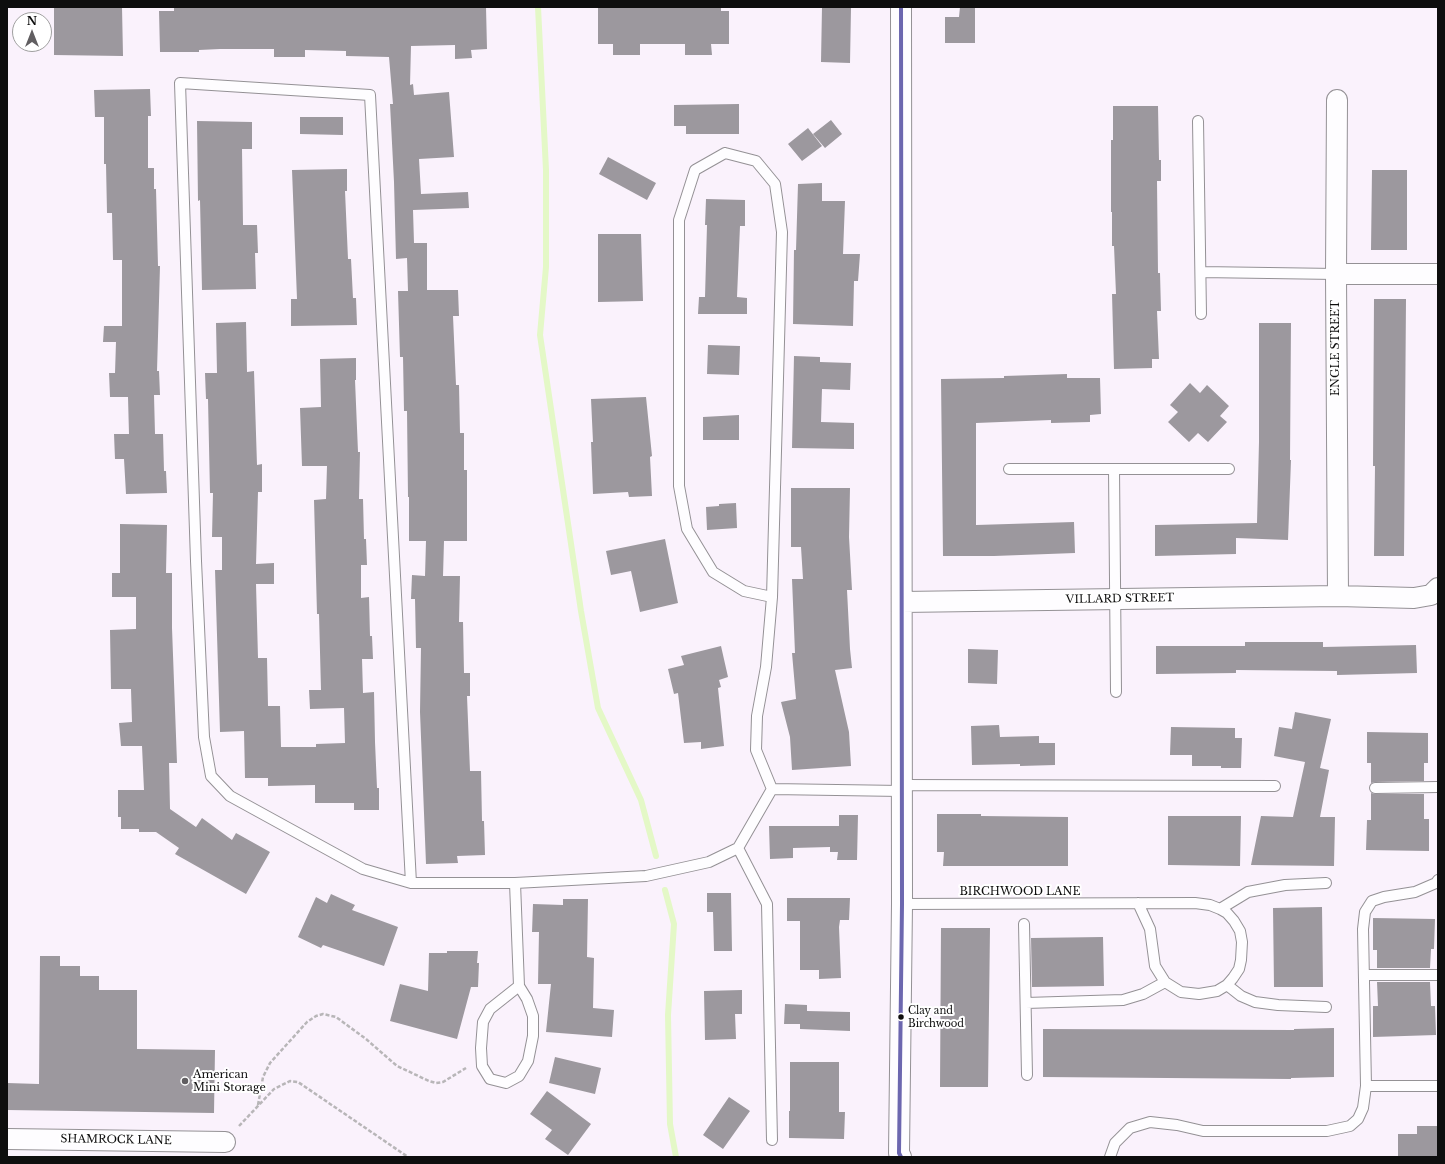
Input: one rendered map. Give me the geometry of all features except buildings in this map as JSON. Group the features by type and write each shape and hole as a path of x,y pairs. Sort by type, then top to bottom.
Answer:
{"street":[{"path":"901,7 902,904 899,1152 902,1157"},
{"name":"ENGLE STREET","path":"1337,100 1336,274 1338,596"},
{"path":"1336,274 1438,274"},
{"name":"VILLARD STREET","path":"902,602 1338,596 1414,598 1432,594 1438,588"},
{"name":"SHAMROCK LANE","path":"7,1139 225,1142"}],"lane":[{"path":"411,883 370,95 180,83 203,729 211,776 230,796 363,869 411,883 515,883 646,876 709,862 738,848 772,789"},
{"path":"1198,121 1201,314"},
{"path":"772,597 744,591 713,572 687,529 679,486 679,220 695,170 725,153 756,161 775,184 782,232 772,597 766,667 757,716 756,750 772,789"},
{"path":"1201,272 1336,274"},
{"path":"1009,469 1229,469"},
{"path":"1114,469 1116,692"},
{"path":"772,789 1275,786"},
{"path":"1375,788 1438,787"},
{"path":"738,848 767,904 772,1140"},
{"path":"1110,1157 1115,1143 1130,1128 1150,1122 1177,1125 1203,1131 1327,1131 1350,1126 1358,1118 1363,1108 1366,1086 1363,929 1365,912 1372,901 1384,897 1415,892 1436,883 1438,880"},
{"path":"515,883 519,986 527,999 533,1016 533,1036 528,1061 519,1076 506,1084 490,1079 482,1066 481,1048 483,1022 490,1009 519,986"},
{"path":"1220,909 1248,892 1286,885 1326,883"},
{"path":"1138,903 1150,929 1155,966 1165,982 1182,992 1200,994 1217,991 1227,985 1241,996 1255,1002 1278,1005 1326,1007"},
{"name":"BIRCHWOOD LANE","path":"902,904 1195,903 1210,905 1227,914 1234,921 1240,931 1242,942 1239,969 1227,985"},
{"path":"1024,924 1027,1075"},
{"path":"1364,975 1438,975"},
{"path":"1026,1003 1123,1000 1143,994 1165,982"},
{"path":"1366,1086 1438,1086"}],"path":[{"path":"258,1104 263,1077 270,1063 307,1022 316,1016 323,1014 336,1016 363,1036 397,1066 436,1083 448,1080 482,1058"},
{"path":"225,1142 258,1104 274,1089 290,1081 298,1082 408,1157"}],"waterway":[{"path":"538,7 546,170 546,267 540,335 581,611 598,708 641,800 656,856"},
{"path":"665,890 674,924 668,1015 670,1124 676,1157"}],"transit line":[{"path":"901,7 902,904 899,1153 901,1157"}],"place":[{"name":"Clay and Birchwood","path":"901,1017"},
{"name":"American Mini Storage","path":"185,1081"}]}
